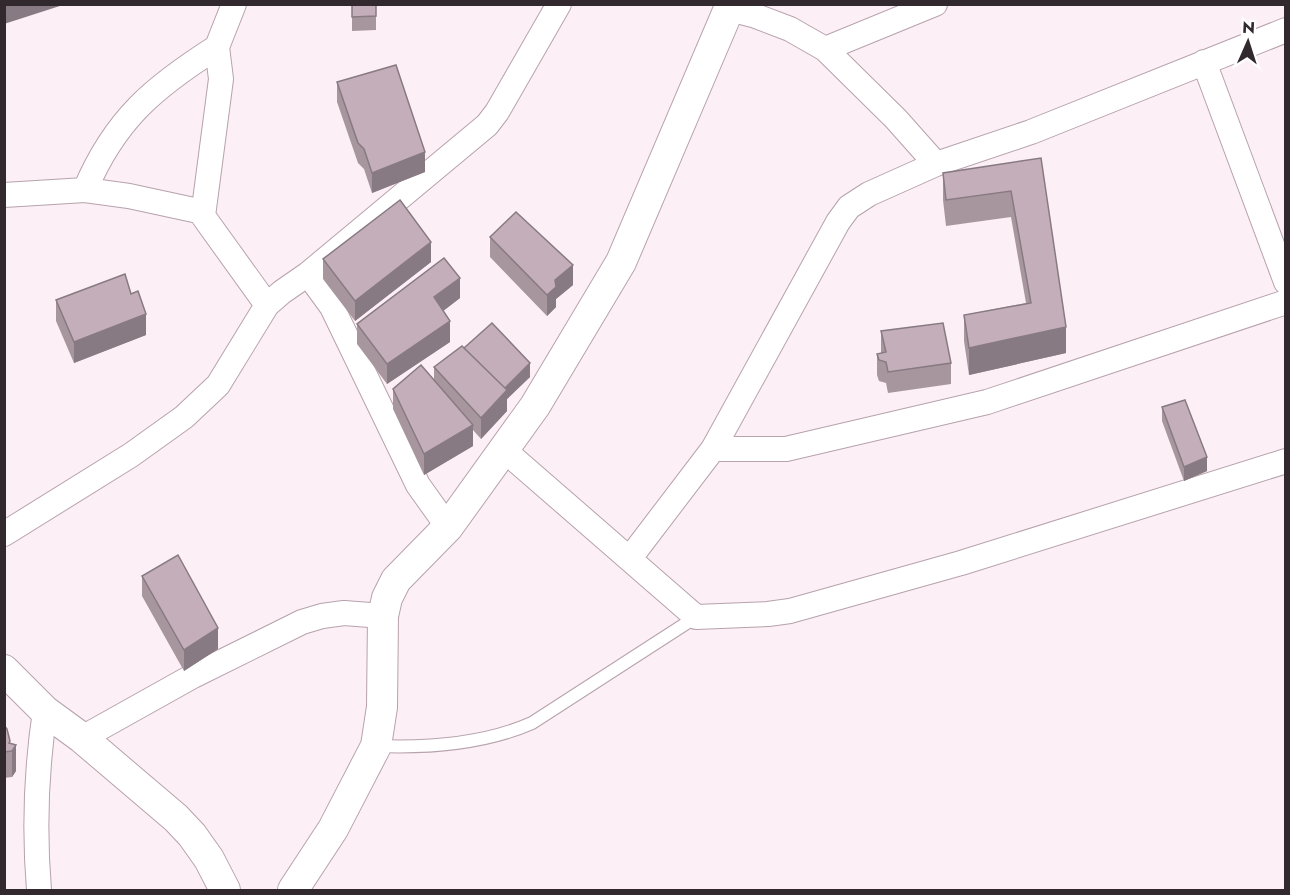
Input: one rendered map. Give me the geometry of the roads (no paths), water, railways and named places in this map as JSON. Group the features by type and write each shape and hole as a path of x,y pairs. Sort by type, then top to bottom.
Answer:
{"street":[{"path":"234,4 218,47 221,79 203,212 204,219 267,305"},
{"path":"4,534 131,455 184,417 218,385 267,305 308,274 487,125 497,112 559,4"},
{"path":"825,49 935,4"},
{"path":"293,891 333,829 376,746 382,707 383,616 387,598 396,580 448,527 535,406 621,262 678,124 730,7 790,29 825,49 896,119 936,164"},
{"path":"630,558 712,449 838,222 849,207 869,194 936,164 1031,132 1286,30"},
{"path":"85,190 106,146 137,107 187,66 218,47"},
{"path":"1204,62 1286,282"},
{"path":"4,195 85,190 129,196 203,212"},
{"path":"308,274 332,307 418,485 448,527"},
{"path":"712,449 786,449 987,402 1286,302"},
{"path":"504,450 696,617 768,614 790,610 961,563 1286,460"},
{"path":"82,738 193,676 302,622 344,613 383,616"},
{"path":"4,670 45,711 82,738 176,818 192,835 225,891"},
{"path":"39,891 36,787 45,711"}],"lane":[{"path":"376,746 415,748 443,746 517,730 532,723 696,617"}]}
